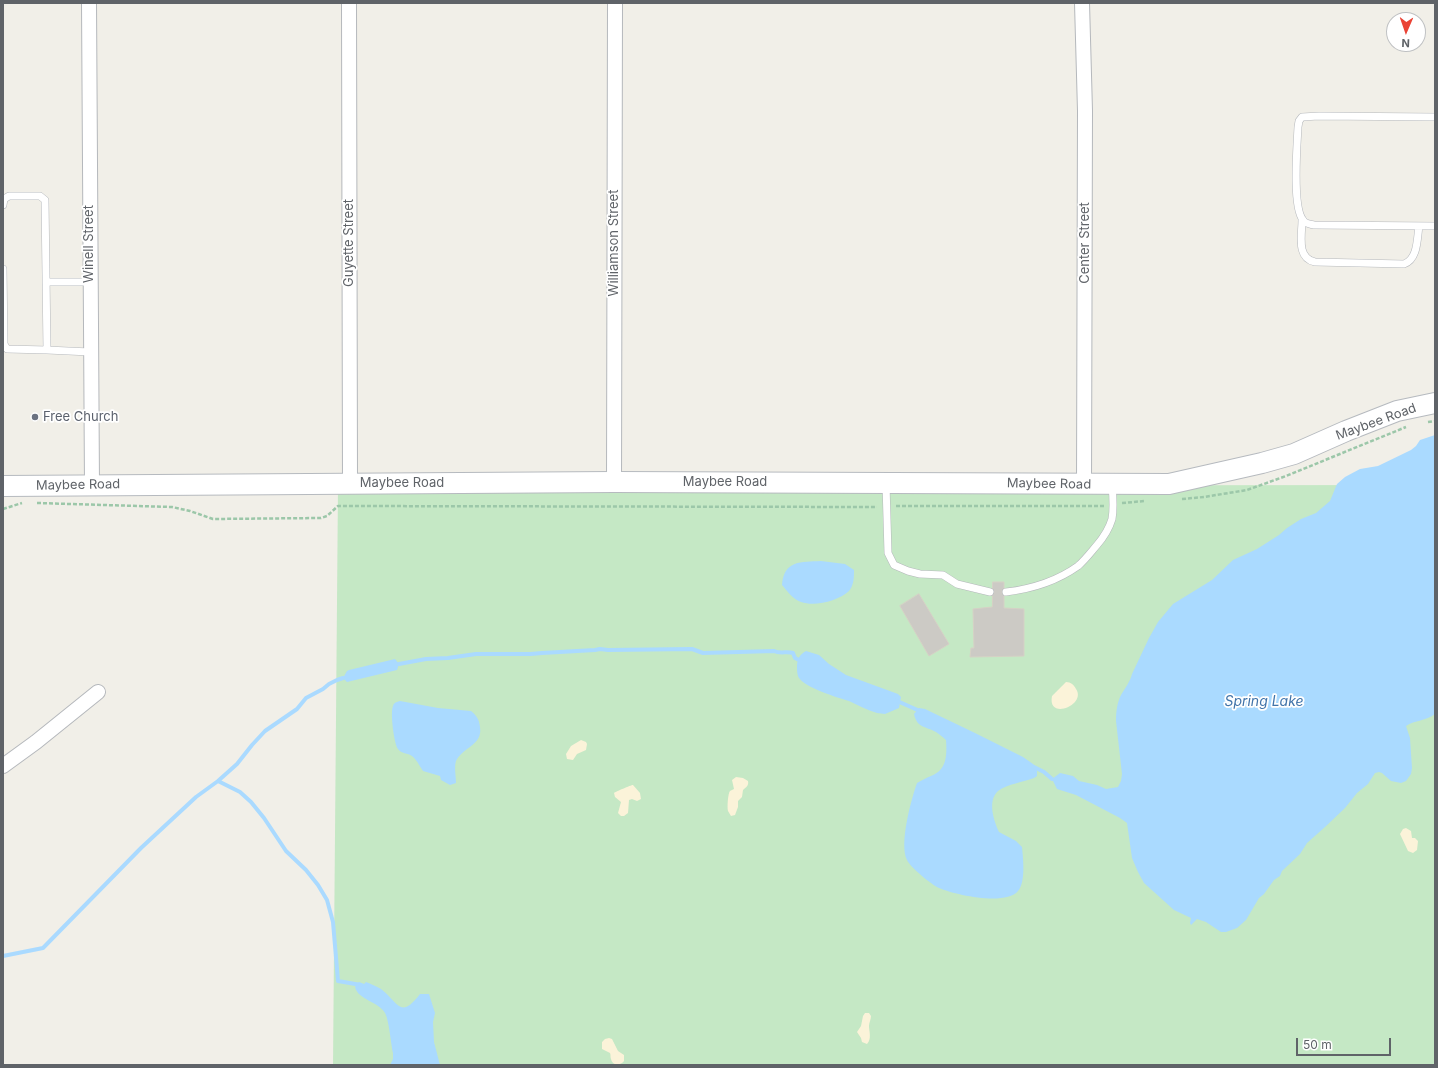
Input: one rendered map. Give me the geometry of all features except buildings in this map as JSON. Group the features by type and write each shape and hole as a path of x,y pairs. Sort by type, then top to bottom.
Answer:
{"main road":[{"name":"Maybee Road","path":"3,486 614,482 886,482 1112,485 1169,484 1262,463 1294,454 1397,411 1435,403"}],"street":[{"name":"Winell Street","path":"89,3 92,485"},
{"name":"Guyette Street","path":"349,3 350,484"},
{"name":"Williamson Street","path":"614,482 615,3"},
{"name":"Center Street","path":"1082,3 1085,111 1084,484"},
{"path":"3,766 36,742 98,692"}],"lane":[{"path":"1419,226 1415,254 1408,262 1404,264 1315,262 1305,258 1301,251 1302,220 1299,212 1297,187 1298,127 1302,117 1435,117"},
{"path":"3,205 4,199 9,196 40,196 45,200 47,350"},
{"path":"1302,220 1306,223 1314,225 1435,226"},
{"path":"3,269 4,347 7,349 90,352"},
{"path":"46,282 90,282"},
{"path":"886,482 888,553 894,565 920,574 943,575 957,584 990,592"},
{"path":"1006,592 1017,591 1040,585 1078,565 1089,555 1104,536 1112,520 1112,485"}],"green space":[{"path":"1435,485 1435,1065 333,1065 338,486"}],"sand":[{"path":"1066,682 1071,683 1075,688 1078,695 1076,700 1072,705 1066,708 1055,708 1052,704 1052,696"},
{"path":"581,740 587,744 586,750 577,754 573,760 567,759 566,754 571,746"},
{"path":"736,777 743,778 748,781 748,784 743,790 742,797 738,801 738,807 735,815 731,816 728,811 728,797 729,792 734,789 732,780"},
{"path":"633,785 640,793 641,799 637,801 632,799 629,800 628,813 621,816 618,813 621,802 615,797 614,793"},
{"path":"1406,828 1411,831 1412,838 1415,838 1418,841 1417,850 1413,853 1408,851 1400,834 1403,829"},
{"path":"865,1013 869,1013 871,1016 869,1026 870,1037 867,1044 862,1042 857,1032 861,1026"},
{"path":"609,1038 612,1039 618,1051 624,1055 624,1061 621,1064 613,1063 610,1053 602,1049 602,1042"}],"water":[{"name":"Spring Lake","path":"1435,435 1435,714 1406,726 1410,738 1411,774 1406,781 1401,783 1391,781 1382,773 1375,773 1368,784 1357,793 1345,808 1307,843 1300,854 1282,871 1280,876 1274,880 1264,894 1259,898 1246,920 1237,928 1226,932 1221,932 1206,922 1197,919 1191,925 1191,918 1174,910 1144,883 1132,858 1127,823 1076,795 1057,789 1052,779 1060,773 1073,776 1079,781 1097,785 1106,789 1118,787 1122,774 1116,721 1119,701 1149,638 1158,622 1173,604 1212,580 1233,560 1257,549 1301,519 1316,513 1330,501 1337,484 1345,477 1360,469 1378,466 1411,450 1420,440"},
{"path":"821,561 845,564 854,570 851,589 839,598 826,602 813,604 798,601 790,595 782,585 783,577 786,571 790,567 800,562"},
{"path":"806,651 819,655 829,664 846,675 898,694 901,697 899,708 885,714 877,713 849,701 822,692 803,682 798,675 797,663 801,655"},
{"path":"395,659 399,664 397,670 347,682 343,678 349,670"},
{"path":"400,701 438,708 471,711 476,716 480,724 480,733 476,742 459,756 455,763 456,783 450,785 441,780 440,776 423,771 412,756 401,752 398,749 394,735 392,709 396,702"},
{"path":"919,708 925,709 1023,757 1033,764 1037,771 1037,776 1034,778 1011,785 998,791 993,800 992,811 999,832 1016,841 1022,847 1023,876 1021,887 1012,895 1003,898 980,898 946,891 927,880 912,867 907,860 904,844 905,833 909,811 917,783 940,770 946,756 946,740 936,732 919,724 915,719 914,714"},
{"path":"359,982 364,984 366,982 381,989 396,1004 404,1008 413,1002 420,994 429,994 435,1013 433,1022 434,1042 440,1065 390,1065 393,1059 393,1053 389,1026 385,1013 378,1006 360,995 355,987"}],"waterway":[{"path":"399,664 426,659 476,654 531,654 600,649 692,649 703,653 774,651 793,653 795,658 801,661"},
{"path":"3,956 43,948 141,848 196,797 218,781 237,764 265,731 297,709 306,698 329,684 343,678"},
{"path":"895,700 922,712"},
{"path":"1032,766 1044,772 1052,779"},
{"path":"218,781 240,792 251,802 264,818 286,851 306,870 318,885 327,900 333,922 338,981 361,985"}],"place":[{"name":"Free Church","path":"35,417"}]}
